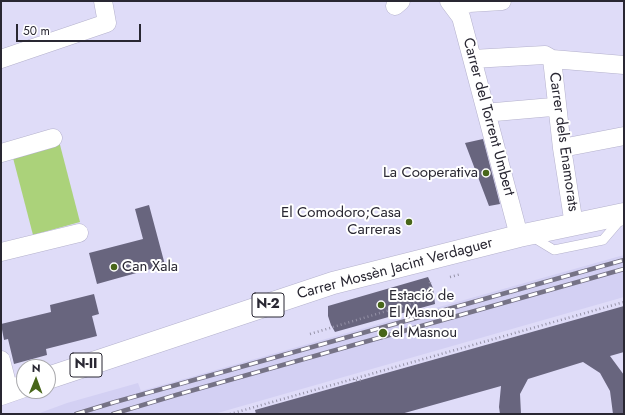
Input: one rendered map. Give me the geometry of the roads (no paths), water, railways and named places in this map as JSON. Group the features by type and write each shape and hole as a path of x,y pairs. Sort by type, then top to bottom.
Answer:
{"main road":[{"name":"Carrer Mossèn Jacint Verdaguer","path":"125,353 333,283 524,235 624,214"},
{"name":"N-II","path":"56,375 125,353"}],"street":[{"path":"1,59 107,23 104,1"},
{"path":"452,5 502,1"},
{"name":"Carrer del Torrent Umbert","path":"452,5 461,17 524,235"},
{"path":"472,59 545,55 552,59 624,65"},
{"name":"Carrer dels Enamorats","path":"552,59 562,148 574,225"},
{"path":"495,112 552,107"},
{"path":"562,148 624,136"},
{"path":"1,153 53,138"},
{"path":"1,252 79,233"},
{"path":"1,360 11,390"}],"lane":[{"path":"524,235 554,250 603,240 624,214"}],"railway":[{"path":"76,414 624,260"},
{"path":"113,414 624,269"}],"place":[{"name":"La Cooperativa","path":"486,173"},
{"name":"El Comodoro;Casa Carreras","path":"409,222"},
{"name":"Can Xala","path":"114,267"},
{"name":"Estació de El Masnou","path":"381,305"},
{"name":"el Masnou","path":"383,333"}]}
